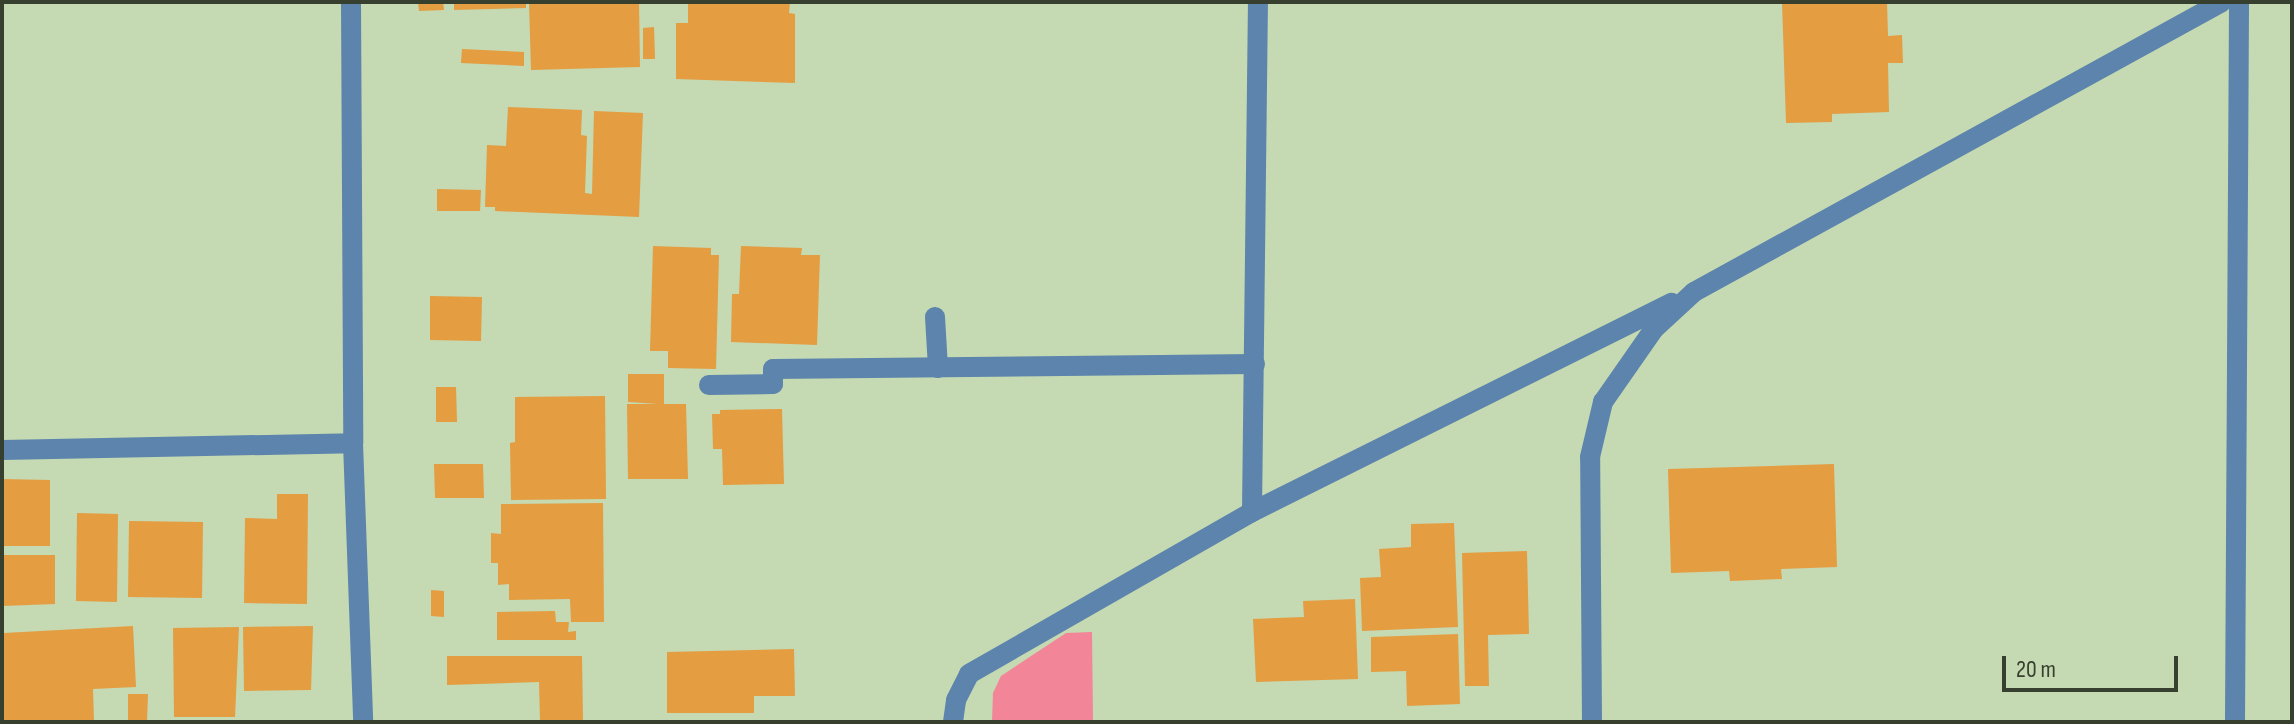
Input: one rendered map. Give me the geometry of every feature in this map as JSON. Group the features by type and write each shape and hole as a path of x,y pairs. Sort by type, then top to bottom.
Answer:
{"street":[{"path":"351,2 353,443 363,722"},
{"path":"1252,512 1258,2"},
{"path":"953,722 956,700 969,674 1252,512 1694,292 2222,2"},
{"path":"2235,722 2239,2"},
{"path":"1592,722 1590,457 1603,402 1654,329 1694,292"},
{"path":"935,317 938,368"},
{"path":"709,385 773,384 773,369 1255,364"},
{"path":"2,450 353,443"}],"shaded area":[{"path":"1092,632 1093,720 992,722 993,693 1001,676 1066,633"}],"building":[{"path":"418,2 443,2 444,10 419,11"},
{"path":"454,2 526,2 526,8 454,10"},
{"path":"529,2 639,2 640,67 531,70"},
{"path":"688,2 790,2 789,13 795,14 795,83 676,79 676,23 688,23"},
{"path":"1782,2 1887,2 1888,36 1902,35 1903,63 1888,63 1889,112 1832,114 1832,122 1786,123"},
{"path":"654,27 655,59 643,59 643,28"},
{"path":"462,49 524,52 524,66 461,63"},
{"path":"508,107 582,110 581,135 587,136 585,193 592,194 594,111 643,113 639,217 495,211 495,207 485,207 487,145 506,146"},
{"path":"437,189 481,190 480,211 437,211"},
{"path":"653,246 711,248 711,255 719,255 716,369 668,368 668,351 650,351"},
{"path":"741,246 802,248 801,255 820,255 817,345 731,342 732,294 739,294"},
{"path":"430,296 482,297 481,341 430,340"},
{"path":"628,374 664,374 664,404 686,404 688,479 628,479 627,404 658,404 628,402"},
{"path":"436,387 456,387 457,422 436,422"},
{"path":"605,396 606,499 511,500 510,443 515,442 515,397"},
{"path":"782,409 784,484 723,485 722,449 713,449 712,414 720,414 720,410"},
{"path":"434,464 483,464 484,498 435,498"},
{"path":"1834,464 1837,567 1781,569 1782,579 1730,581 1729,571 1671,573 1668,469"},
{"path":"2,479 50,480 50,546 2,546"},
{"path":"277,494 308,494 307,604 244,603 245,518 277,519"},
{"path":"603,503 604,622 571,622 570,599 509,600 509,584 498,585 498,563 491,563 491,533 501,534 501,504"},
{"path":"77,513 118,514 117,602 76,601"},
{"path":"129,521 203,522 202,598 128,597"},
{"path":"1454,523 1458,627 1362,631 1360,578 1381,577 1379,549 1411,547 1411,524"},
{"path":"1527,551 1529,634 1488,635 1489,686 1465,686 1462,553"},
{"path":"2,555 55,555 55,604 2,606"},
{"path":"431,590 444,591 444,617 431,616"},
{"path":"1355,599 1358,679 1256,682 1253,619 1304,617 1303,601"},
{"path":"555,611 556,622 569,622 568,632 576,631 576,640 497,640 497,612"},
{"path":"133,626 136,687 93,689 94,722 2,722 4,633"},
{"path":"313,626 311,690 244,691 243,627"},
{"path":"239,627 235,717 174,717 173,628"},
{"path":"1458,634 1460,704 1407,706 1406,671 1371,672 1371,637"},
{"path":"794,649 795,696 754,696 754,713 667,713 667,652"},
{"path":"447,656 582,656 583,720 540,720 539,682 447,685"},
{"path":"128,694 148,694 147,722 128,722"}]}
